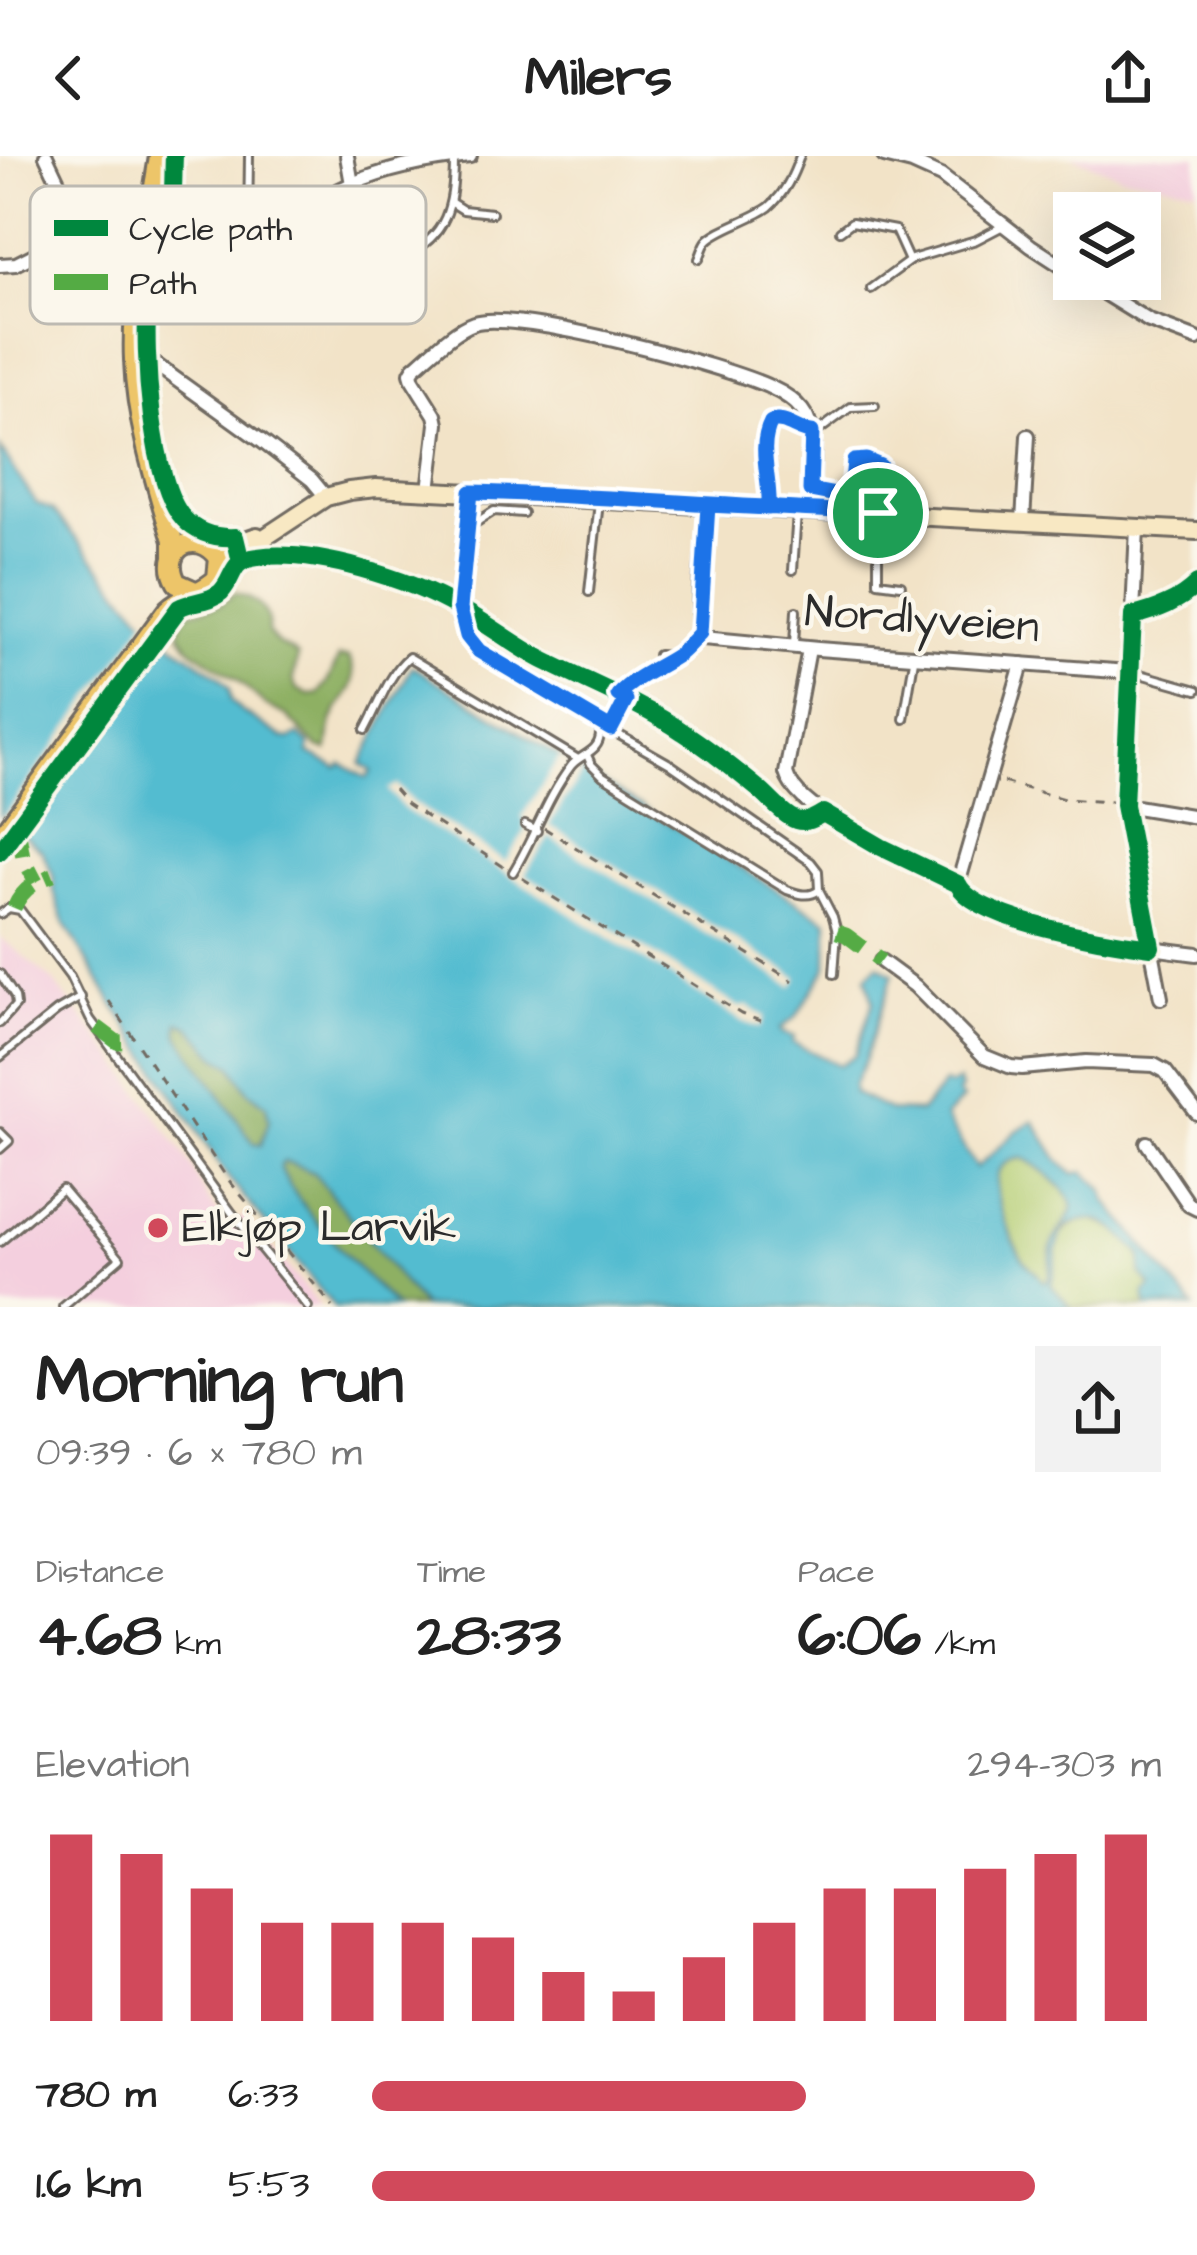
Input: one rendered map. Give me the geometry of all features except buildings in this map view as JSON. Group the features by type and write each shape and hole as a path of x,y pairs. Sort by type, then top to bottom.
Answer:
{"main road":[{"path":"154,186 159,156"},
{"path":"0,838 144,642 168,601 173,541 143,429 134,364 135,324"},
{"path":"195,591 177,583 172,565 184,545 236,543 269,532 326,497 376,488 769,508 806,503 849,512 1197,531"},
{"path":"165,508 215,552 220,567"},
{"path":"168,601 213,583 220,567 269,532"}],"street":[{"path":"46,156 60,186"},
{"path":"347,156 352,184"},
{"path":"348,186 432,159 470,156"},
{"path":"891,157 941,176 1053,260"},
{"path":"0,265 30,258"},
{"path":"1114,300 1149,322 1197,339"},
{"path":"429,490 437,424 411,373 462,329 484,321 534,324 696,362 782,393 803,411 812,432 806,503"},
{"path":"148,359 263,442 326,497"},
{"path":"1023,521 1028,436"},
{"path":"705,637 708,505"},
{"path":"1137,528 1124,805 1161,998"},
{"name":"Nordlyveien","path":"705,637 1129,672"},
{"path":"801,648 786,773 788,782 817,808 844,827 958,884 963,895 1017,918 1056,931 1197,954"},
{"path":"958,884 1022,664"},
{"path":"1124,805 1197,818"},
{"path":"881,961 915,986 984,1056 1022,1068 1086,1062 1154,1065 1165,1071 1197,1113"},
{"path":"1147,1142 1189,1205 1197,1209"}],"lane":[{"path":"249,156 249,186"},
{"path":"699,259 713,236 771,205 790,182 800,156"},
{"path":"426,243 452,202 454,158"},
{"path":"452,202 463,210 493,213"},
{"path":"840,231 852,222 895,230 909,261"},
{"path":"871,289 922,254 976,240 1004,225"},
{"path":"769,508 764,458 767,426 776,420 812,432 851,406 875,406"},
{"path":"878,513 880,466 857,460 852,464 849,512 856,539 887,543 899,531 912,532"},
{"path":"471,492 460,608 467,636 497,664 670,764 811,862 837,932 834,974"},
{"path":"589,592 599,499"},
{"path":"793,570 806,503"},
{"path":"468,524 494,512 523,513"},
{"path":"878,542 878,582 902,585"},
{"path":"796,610 801,648"},
{"path":"658,656 677,656 705,637"},
{"path":"904,718 915,656"},
{"path":"365,730 397,670 409,658 578,759"},
{"path":"1129,672 1197,690"},
{"path":"513,872 578,759 600,737 596,722"},
{"path":"587,754 603,776 787,890 806,895 819,890"},
{"path":"525,825 537,827"},
{"path":"0,914 9,908 20,910 70,977 90,1019 232,1213 308,1307"},
{"path":"0,974 16,1005 0,1023"},
{"path":"0,1058 81,997"},
{"path":"0,1132 9,1142 0,1149"},
{"path":"0,1242 62,1189 120,1258 63,1307"}],"path":[{"path":"611,729 631,682 677,656"},
{"path":"598,686 645,710"},
{"path":"990,778 1064,800 1124,805"},
{"path":"394,789 407,805 513,872 741,1014 763,1022"},
{"path":"537,827 793,981"},
{"path":"109,1001 227,1178 333,1307"}],"shaded area":[{"path":"1071,156 1197,156 1197,189 1122,176"},
{"path":"0,937 52,980 115,1058 186,1157 228,1226 245,1216 321,1307 0,1307"}],"green space":[{"path":"235,593 259,605 272,638 298,656 293,679 296,688 308,695 318,694 327,683 339,657 349,658 354,677 332,722 327,751 318,748 286,715 265,705 190,648 180,633 189,612 221,604"},
{"path":"179,1022 190,1026 232,1066 248,1091 266,1105 269,1121 261,1145 254,1144 178,1034"},
{"path":"1022,1158 1054,1180 1072,1203 1053,1243 1048,1281 1043,1282 1018,1252 996,1189 1001,1168"},
{"path":"285,1161 314,1173 423,1307 396,1307 345,1255 291,1188 280,1166"},
{"path":"1088,1219 1121,1233 1139,1251 1153,1287 1147,1307 1070,1307 1051,1285 1061,1235"}],"water":[{"path":"0,448 36,503 52,510 141,615 219,676 241,711 283,738 299,735 309,744 309,753 367,778 372,771 361,764 412,666 828,921 827,967 796,1017 780,1029 783,1033 839,1065 855,1055 873,1002 866,977 878,965 893,974 854,1093 891,1111 920,1112 945,1083 958,1081 963,1099 945,1117 976,1168 1034,1121 1073,1174 1084,1172 1101,1187 1106,1200 1194,1307 1147,1307 1145,1294 1152,1287 1141,1274 1142,1256 1108,1225 1089,1220 1065,1227 1057,1248 1051,1285 1070,1307 423,1307 314,1173 285,1161 280,1166 284,1175 310,1214 396,1307 334,1307 229,1179 64,922 42,851 0,815","holes":["179,1022 190,1026 232,1066 248,1091 266,1105 269,1121 261,1145 254,1144 178,1034","1022,1158 1054,1180 1072,1204 1053,1244 1048,1281 1043,1282 1018,1252 996,1189 1001,1168"]}],"pier":[{"path":"148,613 168,631 16,837 0,821"},
{"path":"560,757 583,771 549,825 798,978 793,987 549,837 525,874 739,1007 748,1006 765,1017 760,1028 405,810 388,790 397,785 412,802 505,862 526,830 521,818"}],"marked path":[{"path":"9,831 20,839 36,882"},
{"path":"14,908 30,887 53,875"},
{"path":"837,932 881,961"},
{"path":"97,1027 117,1042 136,1041"}],"cycle path":[{"path":"173,186 174,156"},
{"path":"148,324 152,415 173,502 195,528 235,537 241,562"},
{"path":"0,851 179,608 216,596 238,565 249,559 306,558 388,577 459,608 534,655 667,722 794,819 807,821 823,813 958,884 990,909 1016,919 1151,947 1124,805 1133,616 1167,605 1197,584"}],"place":[{"name":"Elkjøp Larvik","path":"158,1228"}],"route":[{"path":"878,513 849,512 797,509 769,508 621,500 532,496 471,492 462,623 479,651 497,664 611,729 626,700 618,695 623,689 677,656 700,633 708,505 769,508 770,477 764,458 771,422 812,432 810,490 841,496 841,511 849,512 854,461 878,464 878,513"}]}
